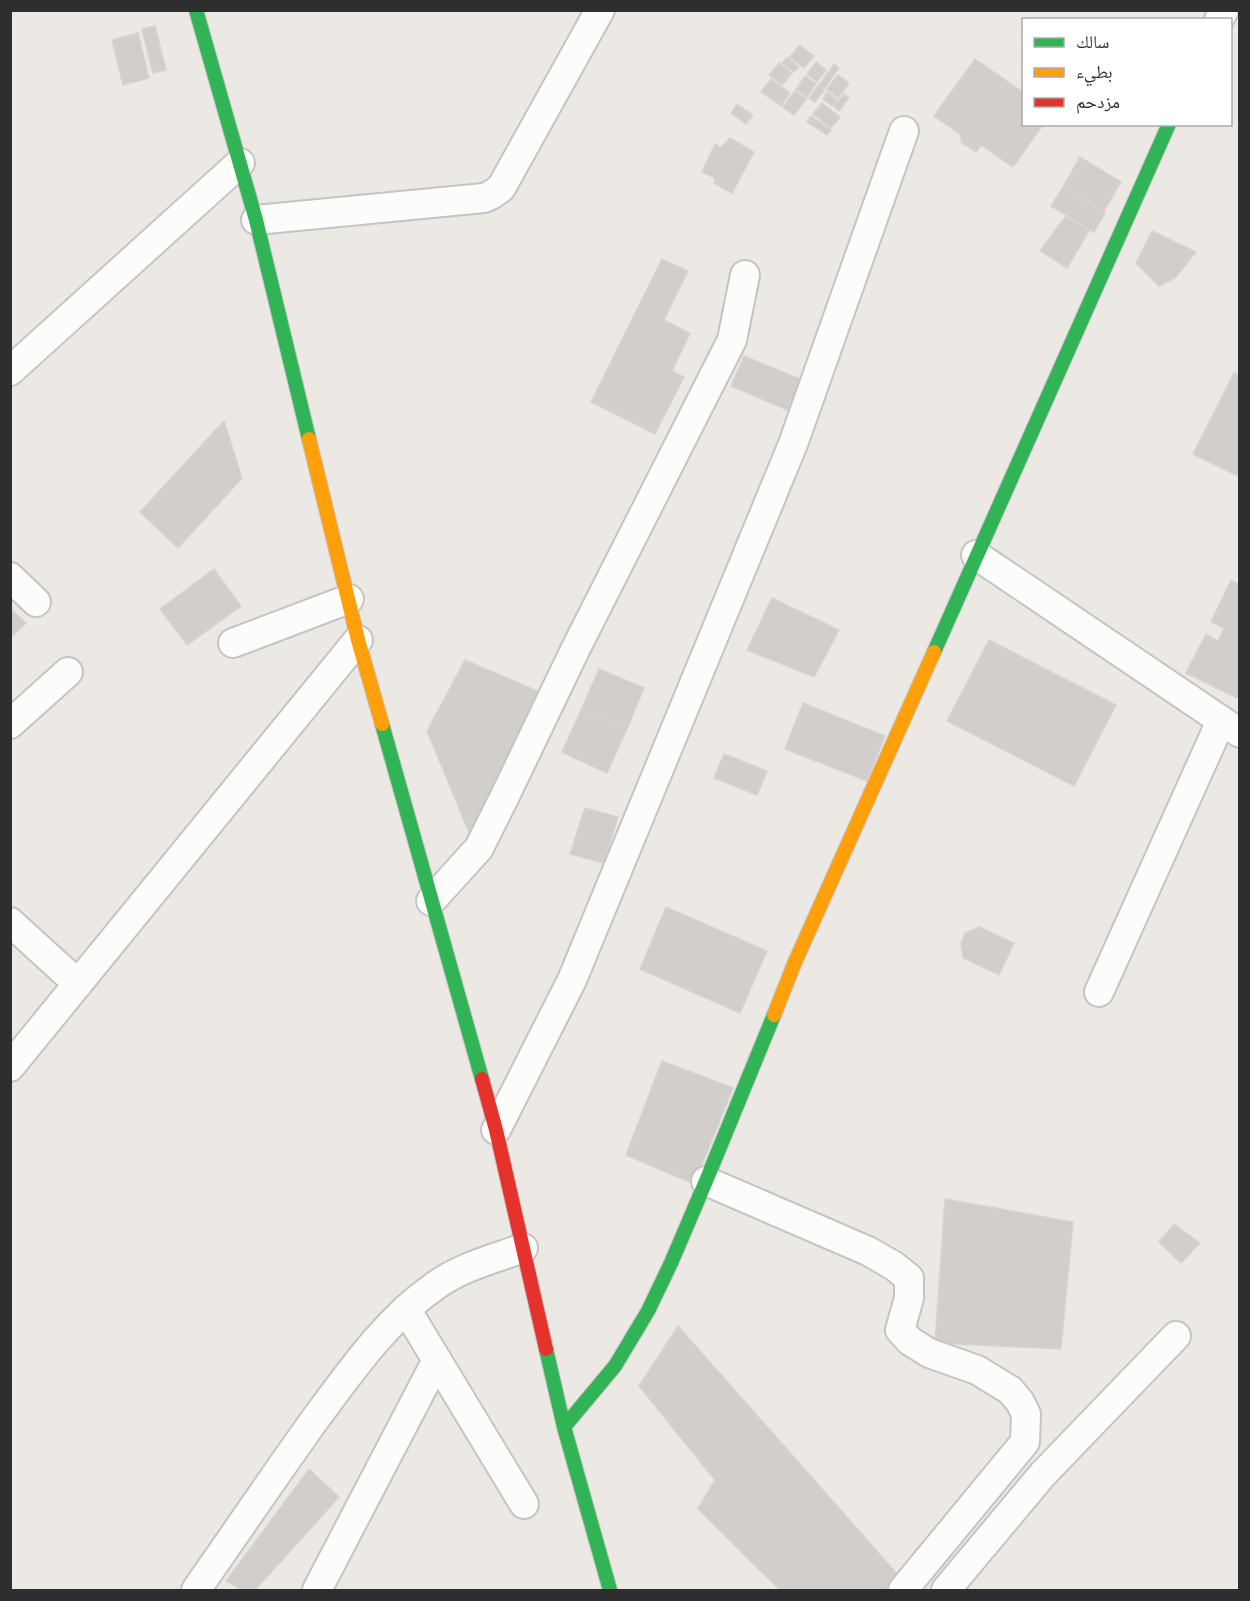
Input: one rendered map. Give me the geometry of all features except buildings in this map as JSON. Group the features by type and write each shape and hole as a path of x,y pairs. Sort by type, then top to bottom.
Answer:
{"main road":[{"path":"196,10 256,220 358,640 496,1130 564,1427 610,1590"},
{"path":"564,1427 615,1366 648,1311 671,1263 800,951 1168,126"}],"street":[{"path":"256,220 484,198 491,195 501,188 599,11"},
{"path":"496,1130 573,980 793,444 904,131"},
{"path":"10,370 240,163"},
{"path":"431,901 479,848 576,648 732,340 745,275"},
{"path":"976,555 1230,727 1099,992"},
{"path":"10,577 36,602"},
{"path":"233,643 349,599"},
{"path":"10,1067 358,640"},
{"path":"10,724 68,672"},
{"path":"10,922 78,984"},
{"path":"706,1181 868,1251 894,1266 909,1278 909,1298 900,1330 910,1341 929,1353 977,1370 1010,1390 1026,1414 1025,1442 903,1590"},
{"path":"196,1590 347,1376 382,1334 413,1302 436,1284 461,1270 523,1248"},
{"path":"406,1310 524,1504"},
{"path":"946,1590 1043,1474 1176,1336"},
{"path":"317,1590 437,1360"}],"traffic: fast":[{"path":"196,10 256,220 309,439"},
{"path":"934,652 1168,126"},
{"path":"382,724 482,1079"},
{"path":"564,1427 615,1366 648,1311 706,1181 774,1015"},
{"path":"546,1349 564,1427 610,1590"}],"traffic: slow":[{"path":"309,439 358,640 382,724"},
{"path":"774,1015 795,962 934,652"}],"traffic: jam":[{"path":"482,1079 496,1130 546,1349"}]}
